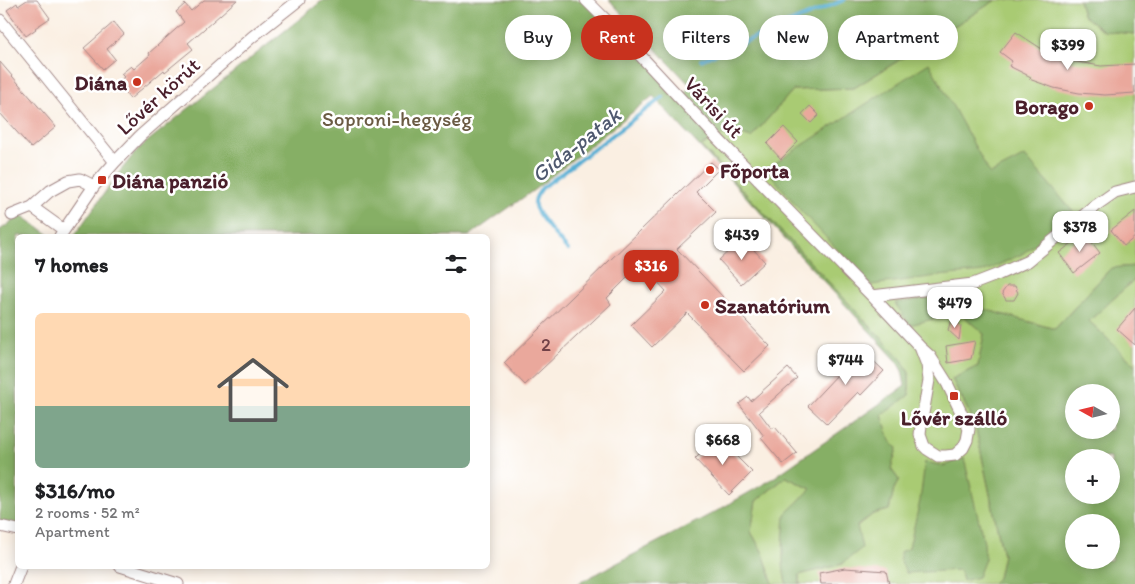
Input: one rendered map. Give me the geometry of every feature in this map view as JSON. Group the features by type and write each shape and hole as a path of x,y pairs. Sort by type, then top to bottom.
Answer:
{"street":[{"name":"Lővér körút","path":"62,233 94,186 140,136 252,37 299,0"},
{"name":"Várisi út","path":"586,0 719,140 872,296 920,347 938,367 968,429 967,440 963,448 955,455 938,456 924,446 920,435 929,380 927,365 920,347"},
{"path":"0,20 115,162"},
{"path":"12,215 32,207 50,191 68,181 80,179 94,186"},
{"path":"872,296 973,284 999,274 1028,261 1115,192 1135,187"},
{"path":"32,207 62,233"},
{"path":"0,526 15,529"},
{"path":"14,584 20,569"},
{"path":"130,569 178,584"}],"green space":[{"name":"Soproni-hegység","path":"323,0 590,0 604,15 581,15 581,60 647,60 681,96 691,86 666,60 749,60 749,15 663,15 663,57 653,46 653,15 623,15 609,0 996,0 958,24 958,15 838,15 838,60 899,60 854,88 793,90 751,138 731,131 701,146 902,360 909,373 909,395 882,415 890,441 897,448 891,469 899,480 894,489 889,510 873,514 857,526 862,548 842,564 799,575 800,584 787,584 785,578 783,540 785,514 811,489 786,477 756,501 751,532 763,553 773,584 577,584 715,512 769,481 905,386 902,371 896,360 653,96 534,190 472,234 75,234 138,149"},
{"path":"996,0 1079,0 1083,15 1104,31 1135,34 1135,266 1111,268 1055,329 969,305 952,295 910,324 959,312 984,334 978,366 952,379 975,424 1003,555 998,578 992,584 800,584 799,575 843,564 857,527 873,514 889,510 894,489 899,480 891,469 897,448 890,442 882,415 909,395 909,373 902,360 701,146 731,131 751,138 793,90 854,88 899,60 958,60 958,24"},
{"path":"1079,0 1135,0 1135,34 1104,31 1083,15"},
{"path":"929,63 990,174 1025,156 1075,214 1022,254 983,272 871,285 802,212 766,169"},
{"path":"21,215 48,234 15,234 15,528 0,523 0,230"},
{"path":"1135,266 1135,279 1089,321 1135,365 1135,584 992,584 998,578 1003,555 975,424 952,379 978,366 984,334 959,312 910,325 895,303 952,295 969,305 1055,329 1111,268"},
{"path":"1135,279 1135,365 1089,321"},
{"path":"964,458 984,543 985,559 978,577 963,581 960,570 906,573 900,560 900,552 909,548 920,501 925,462 944,466"},
{"path":"786,477 811,489 785,579 787,584 773,584 763,553 751,532 756,501"}],"building":[{"path":"27,0 37,0 50,18 26,36 7,10 17,3 18,6"},
{"path":"204,0 237,0 188,43 193,49 165,72 164,70 130,99 117,83 124,77 121,74 131,66 134,69 184,22 176,12 185,4 191,11"},
{"path":"114,22 124,34 107,49 115,59 103,69 84,48"},
{"path":"1016,32 1042,49 1071,61 1101,66 1135,64 1135,93 1105,95 1079,93 1054,88 1029,79 1031,77 1009,66 1012,61 1000,52"},
{"path":"0,62 56,127 31,148 0,113"},
{"path":"810,106 819,115 811,123 802,114"},
{"path":"784,127 798,142 781,159 767,144"},
{"path":"711,162 719,169 696,192 716,212 677,249 770,346 744,371 687,313 652,347 631,325 666,291 641,264 607,298 611,304 525,385 504,363"},
{"path":"1135,211 1135,237 1124,246 1111,230"},
{"path":"1085,233 1100,253 1074,273 1059,253"},
{"path":"743,238 765,262 741,284 719,260"},
{"path":"1007,286 1015,286 1018,293 1014,300 1006,300 1002,293"},
{"path":"1135,308 1135,345 1117,329"},
{"path":"956,320 961,326 959,340 948,330 950,323"},
{"path":"975,341 971,359 948,363 946,346"},
{"path":"860,348 884,371 861,395 858,392 827,424 808,406 839,373 837,371"},
{"path":"788,368 797,378 759,412 772,429 775,427 797,453 783,464 761,438 764,436 739,404 748,397 751,401"},
{"path":"717,437 752,472 729,495 695,459"},
{"path":"845,568 886,571 889,584 821,584 819,573"}],"waterway":[{"name":"Gida-patak","path":"749,40 844,0"},
{"name":"Gida-patak","path":"568,250 536,210 535,203 538,194 542,188 663,97"}],"place":[{"name":"Diána","path":"137,82"},
{"name":"Borago","path":"1089,106"},
{"name":"Főporta","path":"710,170"},
{"name":"Diána panzió","path":"102,180"},
{"name":"Szanatórium","path":"705,305"},
{"name":"Lővér szálló","path":"954,396"}]}
